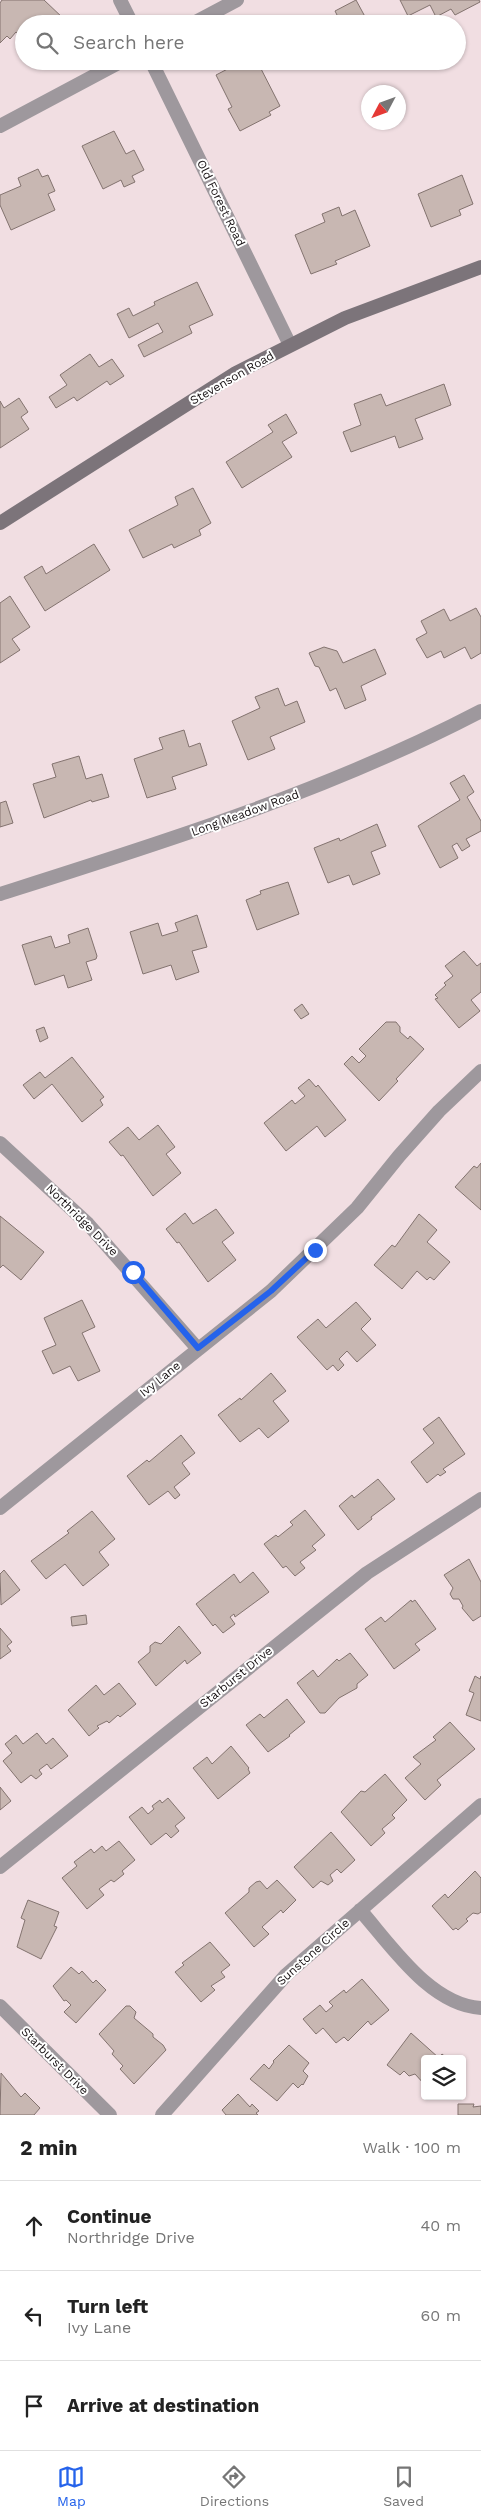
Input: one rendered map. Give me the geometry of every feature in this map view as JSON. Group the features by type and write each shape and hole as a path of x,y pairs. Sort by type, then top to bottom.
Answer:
{"main road":[{"name":"Stevenson Road","path":"0,523 236,373 345,318 481,267"}],"street":[{"path":"120,0 128,15"},
{"path":"209,15 237,0"},
{"path":"0,126 105,70"},
{"name":"Old Forest Road","path":"155,70 290,345"},
{"name":"Long Meadow Road","path":"0,894 252,812 403,750 481,711"},
{"name":"Ivy Lane","path":"0,1508 271,1291 357,1208 439,1111 481,1071"},
{"name":"Northridge Drive","path":"0,1143 88,1224 198,1348"},
{"name":"Starburst Drive","path":"0,1867 367,1573 481,1499"},
{"name":"Sunstone Circle","path":"162,2115 286,1975 481,1805"},
{"path":"360,1910 436,1992 454,2002 481,2008"},
{"name":"Starburst Drive","path":"0,2006 110,2115"}],"building":[{"path":"2,0 44,0 60,15 15,15 15,33 10,39 7,36 0,43 0,3"},
{"path":"356,0 364,15 337,15 335,11"},
{"path":"400,0 479,0 480,2 455,15 451,9 440,15 435,15 430,5 408,15"},
{"path":"226,70 262,70 280,106 269,112 271,115 240,131 228,109 232,107 216,75"},
{"path":"114,131 126,154 134,150 144,170 132,176 135,182 124,187 121,180 103,189 82,146"},
{"path":"38,169 42,177 48,175 55,191 48,194 55,210 11,230 0,205 0,195 21,186 18,178"},
{"path":"462,175 473,204 459,210 461,215 431,227 418,194"},
{"path":"339,207 342,216 355,210 370,246 335,261 337,264 311,274 295,235 325,222 322,214"},
{"path":"197,282 213,315 189,326 192,333 144,357 138,345 163,332 158,323 129,338 117,314 129,308 133,316 155,305 154,302"},
{"path":"90,354 99,367 112,359 124,376 110,385 107,381 77,401 74,397 56,408 49,397 67,385 60,375"},
{"path":"444,384 451,405 415,419 423,439 399,448 395,436 351,452 343,432 361,425 354,404 381,394 386,406"},
{"path":"19,398 28,412 21,417 29,429 0,448 0,401 4,408"},
{"path":"286,414 297,433 282,442 292,457 242,488 226,462 273,432 268,425"},
{"path":"193,488 211,523 199,530 201,535 174,548 172,544 143,558 129,530 178,505 175,497"},
{"path":"94,544 110,570 45,611 24,577 42,566 46,574"},
{"path":"10,596 30,627 12,639 20,650 0,663 0,603"},
{"path":"476,608 481,617 481,653 471,659 465,647 444,658 441,651 427,658 416,639 427,633 421,621 444,609 450,621"},
{"path":"324,647 337,651 343,663 375,649 386,674 361,686 366,700 345,709 336,688 330,691 319,667 315,666 309,653"},
{"path":"278,688 285,706 297,701 305,722 270,737 275,749 248,760 232,721 260,708 255,697"},
{"path":"184,730 189,747 200,743 207,765 172,777 176,789 147,798 134,759 163,749 159,738"},
{"path":"79,756 86,779 102,774 109,797 92,802 91,800 44,818 33,784 56,777 52,764"},
{"path":"464,775 474,792 467,797 481,821 481,831 466,839 470,846 462,851 457,843 452,846 458,858 440,868 418,826 460,800 450,783"},
{"path":"6,801 13,823 0,827 0,803"},
{"path":"377,824 386,846 371,852 380,874 353,885 349,875 328,883 314,848 339,838 340,841"},
{"path":"288,882 299,914 257,930 246,900 261,894 260,891"},
{"path":"197,915 207,947 192,951 199,972 176,980 171,965 143,974 130,932 158,923 162,936 178,931 175,923"},
{"path":"88,928 97,956 96,959 86,962 92,980 68,988 64,975 35,985 22,945 51,936 55,948 70,943 68,935"},
{"path":"464,951 477,966 481,963 481,992 471,1000 480,1011 459,1028 435,999 438,998 435,995 446,985 444,983 453,976 445,966"},
{"path":"302,1004 309,1014 301,1019 294,1010"},
{"path":"386,1022 396,1022 400,1027 400,1032 408,1039 410,1036 424,1049 396,1079 398,1081 379,1101 344,1064 352,1056 359,1063 366,1056 359,1049"},
{"path":"44,1027 48,1038 40,1042 36,1030"},
{"path":"72,1057 104,1097 100,1100 103,1105 82,1122 52,1084 34,1099 23,1085 40,1072 45,1078"},
{"path":"309,1079 316,1087 318,1085 346,1120 325,1137 317,1126 286,1151 264,1123 292,1100 295,1104 305,1096 298,1088"},
{"path":"158,1125 175,1147 166,1154 181,1173 153,1196 123,1155 121,1156 109,1142 128,1127 139,1140"},
{"path":"481,1163 481,1210 455,1187 474,1166 477,1168"},
{"path":"216,1209 234,1233 222,1242 236,1260 208,1282 179,1242 177,1243 166,1229 185,1213 193,1224"},
{"path":"419,1214 437,1230 427,1242 450,1262 434,1280 430,1277 427,1280 417,1271 402,1289 374,1265 392,1245 395,1247"},
{"path":"0,1216 44,1252 21,1280 3,1265 0,1268"},
{"path":"82,1300 95,1327 82,1333 100,1371 78,1381 70,1366 53,1374 42,1351 56,1345 44,1318"},
{"path":"356,1302 371,1319 361,1329 376,1345 357,1362 347,1351 339,1359 344,1365 338,1371 333,1365 327,1370 297,1337 318,1319 326,1328"},
{"path":"271,1373 286,1391 273,1401 289,1421 268,1438 259,1428 240,1442 218,1415 240,1398 241,1400"},
{"path":"439,1417 465,1454 443,1469 446,1472 440,1476 438,1474 427,1483 411,1462 434,1443 423,1429"},
{"path":"181,1435 195,1453 182,1463 190,1474 174,1487 180,1495 175,1499 168,1491 149,1505 127,1476 147,1460 149,1462"},
{"path":"378,1479 395,1499 371,1517 372,1519 358,1530 339,1506 352,1495 354,1498"},
{"path":"305,1510 325,1535 312,1546 316,1550 300,1562 305,1568 295,1576 286,1566 283,1568 264,1544 276,1535 278,1537 293,1525 290,1522"},
{"path":"92,1511 115,1539 99,1552 109,1565 83,1586 65,1564 46,1579 31,1561 69,1533 67,1531"},
{"path":"469,1559 481,1582 481,1616 473,1621 462,1608 463,1606 459,1599 453,1599 450,1594 453,1588 444,1575"},
{"path":"4,1570 20,1590 1,1605 0,1574"},
{"path":"253,1572 269,1592 235,1617 234,1614 230,1617 235,1624 223,1633 215,1624 213,1626 196,1604 234,1574 240,1583"},
{"path":"411,1600 412,1602 415,1600 436,1629 415,1644 420,1650 394,1669 365,1629 381,1617 385,1622"},
{"path":"86,1615 87,1624 72,1626 71,1617"},
{"path":"179,1626 201,1653 187,1664 185,1660 156,1686 138,1662 150,1652 150,1646 155,1642 161,1644"},
{"path":"0,1628 12,1642 7,1646 11,1651 0,1659"},
{"path":"350,1653 368,1675 357,1684 357,1688 339,1698 325,1713 320,1713 297,1683 313,1670 318,1677 337,1659 339,1661"},
{"path":"475,1676 480,1679 481,1676 481,1721 466,1715 474,1693 469,1691"},
{"path":"119,1683 136,1704 120,1717 118,1715 109,1723 107,1721 97,1726 99,1728 89,1736 68,1710 96,1685 104,1695"},
{"path":"287,1699 305,1722 268,1752 246,1725 260,1714 264,1718"},
{"path":"450,1722 475,1749 437,1780 441,1785 425,1800 405,1778 421,1764 413,1757 436,1740 433,1737"},
{"path":"37,1733 46,1744 53,1738 68,1756 51,1769 47,1764 39,1770 42,1774 36,1779 31,1775 21,1783 3,1761 12,1753 5,1744 16,1735 23,1744"},
{"path":"231,1746 249,1768 250,1773 218,1799 193,1768 207,1757 212,1764"},
{"path":"385,1774 407,1800 392,1815 395,1818 382,1829 385,1833 371,1846 341,1812 361,1791 365,1792"},
{"path":"0,1787 11,1801 0,1810"},
{"path":"168,1798 185,1818 175,1826 179,1831 171,1838 166,1833 151,1845 129,1817 142,1807 148,1814 154,1809 152,1806 160,1800 162,1803"},
{"path":"331,1832 355,1860 341,1873 337,1869 330,1875 333,1881 328,1885 321,1881 313,1888 294,1867"},
{"path":"119,1841 135,1860 122,1871 124,1874 114,1882 111,1880 99,1889 104,1895 87,1909 62,1878 77,1866 74,1862 91,1849 94,1853 102,1846 106,1851"},
{"path":"475,1871 481,1878 481,1912 478,1914 473,1913 466,1919 468,1921 458,1930 456,1928 453,1930 432,1906 445,1894 448,1898"},
{"path":"277,1880 296,1900 283,1913 281,1910 262,1927 269,1934 254,1947 225,1913 249,1892 249,1888 256,1882 260,1881 267,1889"},
{"path":"28,1900 59,1912 54,1926 57,1927 41,1959 17,1947 25,1920 21,1918"},
{"path":"210,1942 230,1965 221,1972 225,1977 211,1986 215,1990 201,2002 175,1972 184,1965 182,1963"},
{"path":"71,1967 79,1974 82,1971 93,1983 96,1980 106,1990 76,2023 64,2012 71,2005 66,2000 64,2001 53,1986"},
{"path":"362,1979 389,2010 371,2025 368,2021 348,2041 344,2037 336,2043 323,2028 316,2034 303,2019 320,2005 326,2012 333,2006 329,2002 344,1990 346,1993"},
{"path":"126,2006 130,2006 136,2012 134,2018 153,2034 153,2037 166,2050 134,2084 120,2069 123,2066 112,2054 114,2051 99,2034"},
{"path":"411,2033 436,2055 421,2055 421,2081 415,2074 409,2076 404,2071 400,2075 387,2065"},
{"path":"289,2045 309,2063 303,2071 308,2076 303,2085 298,2088 293,2083 277,2101 250,2079 264,2064 269,2069 273,2061"},
{"path":"1,2073 21,2097 25,2093 40,2108 34,2115 0,2115"},
{"path":"238,2094 250,2107 252,2104 259,2111 256,2113 258,2115 226,2115 222,2110"},
{"path":"458,2104 474,2104 473,2107 481,2106 481,2115 458,2115"}],"route":[{"path":"133,1272 198,1348 271,1291 315,1250"}]}
